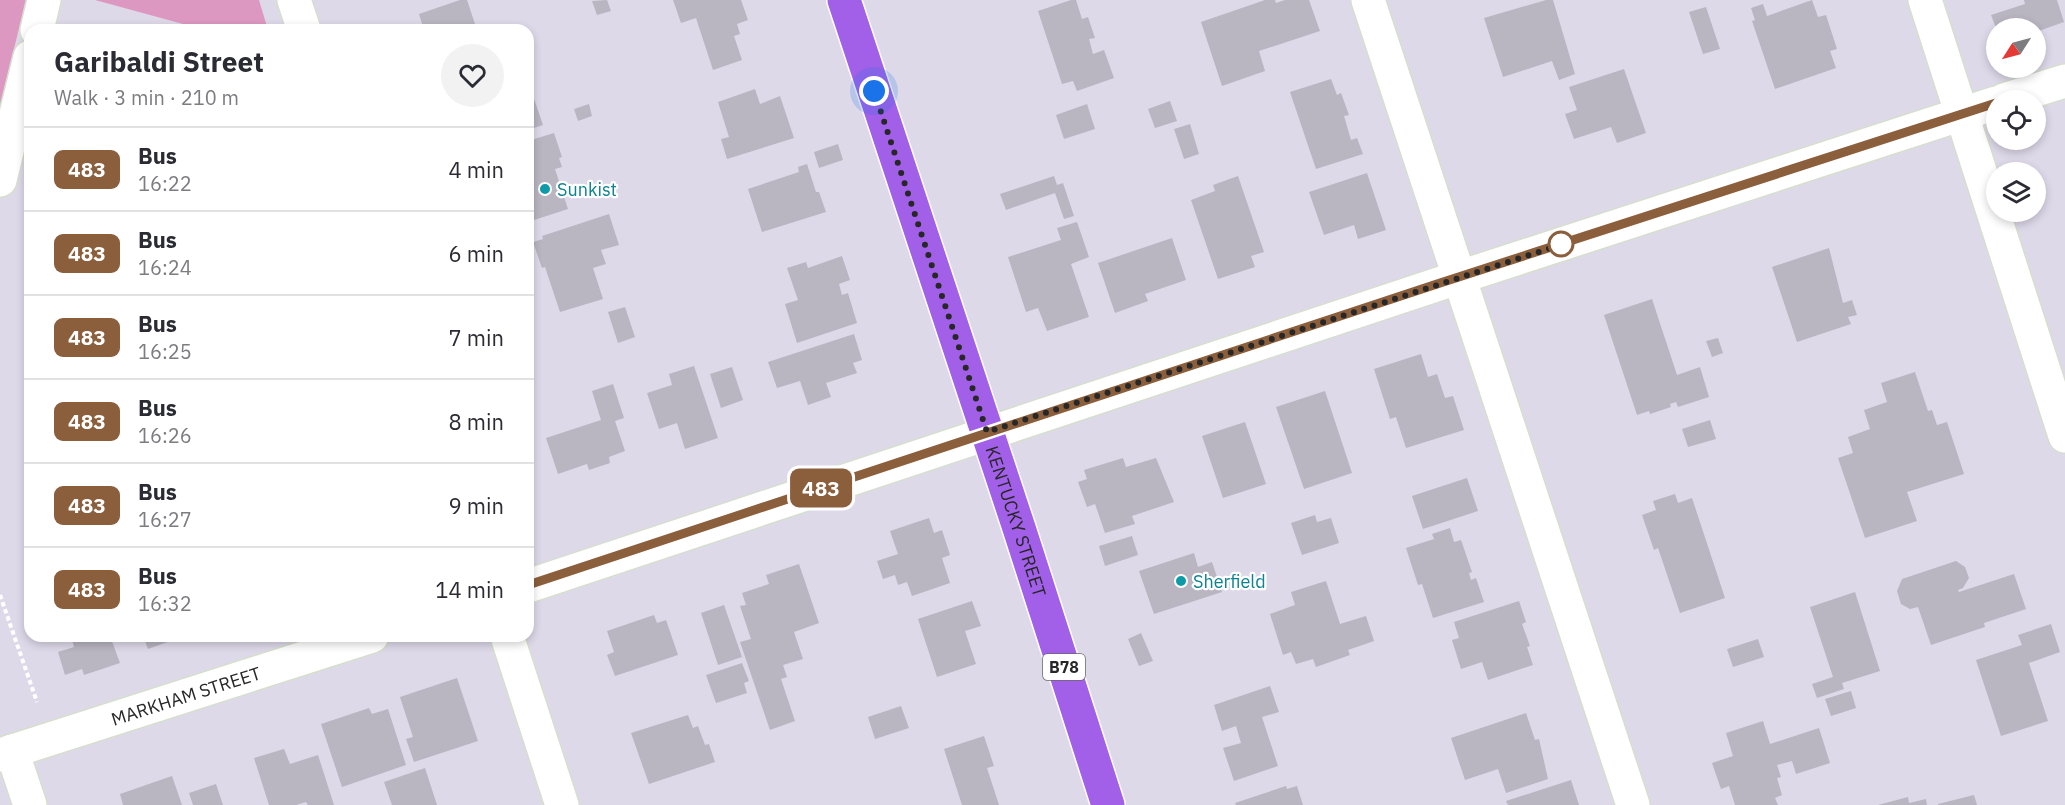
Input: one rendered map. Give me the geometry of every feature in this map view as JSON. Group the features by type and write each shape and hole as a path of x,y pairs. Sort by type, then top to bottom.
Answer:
{"main road":[{"name":"KENTUCKY STREET","path":"844,0 1108,805"}],"street":[{"path":"38,24 44,0"},
{"path":"294,0 302,24"},
{"path":"1368,0 1633,805"},
{"path":"1925,0 2065,436"},
{"path":"2036,90 2065,81"},
{"path":"0,180 24,82"},
{"path":"534,583 987,432 1986,106"},
{"name":"MARKHAM STREET","path":"6,753 353,642"},
{"path":"509,642 562,805"},
{"path":"6,753 30,805"}],"path":[{"path":"0,595 37,702"}],"shaded area":[{"path":"0,0 26,0 0,106"},
{"path":"95,0 259,0 266,24 183,24"}],"building":[{"path":"460,0 467,0 475,24 422,24 419,14"},
{"path":"607,0 611,11 597,15 592,1"},
{"path":"673,0 741,0 748,20 737,24 740,34 734,36 742,60 713,70 696,18 681,23"},
{"path":"1076,0 1082,19 1088,17 1095,38 1089,39 1093,54 1104,50 1114,78 1077,91 1073,81 1062,84 1038,11"},
{"path":"1265,0 1275,0 1276,3 1285,0 1309,0 1320,31 1259,51 1265,71 1222,86 1201,22"},
{"path":"1553,0 1575,74 1559,80 1552,61 1503,77 1484,18"},
{"path":"1812,0 1818,17 1826,15 1837,49 1830,51 1836,68 1775,89 1752,21 1755,20 1751,8 1763,4 1767,16"},
{"path":"2024,0 2057,0 2064,22 2046,28 2046,18 1992,18 1991,15 2025,4"},
{"path":"1706,7 1720,49 1703,54 1689,12"},
{"path":"1624,69 1646,133 1617,143 1611,127 1574,139 1565,114 1577,110 1569,87"},
{"path":"1331,79 1337,95 1341,93 1349,115 1344,116 1351,140 1357,138 1363,154 1316,169 1290,92"},
{"path":"755,89 760,104 780,96 794,138 727,159 721,139 729,137 718,102"},
{"path":"534,99 543,125 534,128"},
{"path":"1170,101 1177,121 1155,128 1148,109"},
{"path":"589,104 592,116 578,121 574,109"},
{"path":"1087,104 1095,129 1064,139 1056,115"},
{"path":"1190,124 1199,154 1184,159 1174,129"},
{"name":"Sunkist","path":"554,133 562,157 559,158 562,167 555,169 568,209 534,220 534,139"},
{"path":"838,144 843,160 819,168 814,152"},
{"path":"807,164 816,192 819,192 826,212 762,232 748,189 799,172 798,167"},
{"path":"1367,173 1386,230 1358,239 1354,225 1324,235 1309,192"},
{"path":"1054,176 1057,185 1063,183 1074,216 1064,219 1055,193 1006,210 1000,194"},
{"path":"1238,176 1264,252 1251,256 1255,267 1218,279 1191,200 1215,191 1213,185"},
{"path":"609,214 619,245 601,250 606,264 593,268 603,299 560,312 545,267 542,268 534,245 534,242 543,239 542,236"},
{"path":"1077,222 1089,257 1071,264 1089,317 1047,331 1038,308 1026,312 1008,257 1061,240 1057,228"},
{"path":"1172,238 1186,280 1145,294 1148,301 1115,313 1098,263"},
{"path":"1829,248 1843,303 1852,300 1857,315 1848,317 1851,324 1797,342 1772,267"},
{"path":"842,256 850,280 839,284 842,295 848,293 857,323 797,343 785,304 798,300 787,268 806,262 808,268"},
{"path":"1652,299 1677,375 1700,367 1709,397 1678,407 1676,402 1670,404 1671,407 1650,414 1649,411 1637,415 1604,315"},
{"path":"625,307 635,337 618,343 608,312"},
{"path":"854,334 862,360 853,363 857,373 826,383 831,397 808,405 800,381 777,388 768,362"},
{"path":"1718,338 1723,353 1712,357 1706,341"},
{"path":"1421,354 1428,377 1437,374 1445,398 1453,396 1464,430 1406,448 1396,417 1390,419 1374,369"},
{"path":"694,366 718,438 685,449 677,423 659,429 647,393 672,385 669,374"},
{"path":"732,367 743,400 721,408 710,374"},
{"path":"1915,372 1928,411 1932,410 1937,425 1947,422 1964,474 1907,492 1917,521 1865,538 1838,458 1853,453 1848,437 1870,429 1864,410 1887,402 1881,383"},
{"path":"613,384 624,418 615,421 625,451 609,457 610,463 589,470 587,464 558,474 546,438 601,420 592,391"},
{"path":"1325,391 1352,473 1304,489 1276,407"},
{"path":"1710,420 1716,439 1688,447 1682,429"},
{"path":"1245,422 1266,484 1223,498 1202,436"},
{"path":"1123,458 1126,467 1156,458 1174,502 1132,516 1135,524 1105,533 1095,504 1087,507 1078,482 1087,479 1084,470"},
{"path":"1467,478 1478,511 1423,529 1412,496"},
{"path":"1675,494 1678,503 1692,498 1725,598 1680,613 1658,548 1654,550 1642,515 1656,510 1653,501"},
{"path":"1315,515 1317,522 1331,518 1339,543 1302,555 1291,523"},
{"path":"929,518 934,533 942,530 950,555 942,558 950,583 912,596 907,582 898,585 895,575 883,579 877,561 898,554 890,531"},
{"path":"1450,528 1454,542 1461,540 1472,572 1469,573 1471,580 1476,578 1484,602 1433,618 1422,584 1418,585 1406,548 1434,539 1432,534"},
{"path":"1132,536 1138,555 1105,566 1099,546"},
{"name":"Sherfield","path":"1194,553 1198,567 1212,562 1222,592 1154,614 1139,571"},
{"path":"1956,561 1965,567 1969,578 1963,588 1958,590 1959,592 2014,574 2026,609 1984,623 1985,627 1931,645 1918,607 1910,609 1901,604 1897,591 1902,579"},
{"path":"799,564 819,623 794,632 803,659 783,665 787,677 781,679 795,721 770,730 740,642 751,639 740,606 746,605 742,593 769,584 766,575"},
{"path":"1326,581 1340,624 1366,616 1374,641 1348,650 1350,655 1316,667 1313,659 1296,664 1291,652 1283,655 1270,614 1295,605 1291,592"},
{"path":"1855,592 1880,671 1842,683 1844,689 1817,698 1812,684 1833,677 1810,607"},
{"path":"972,601 981,626 965,631 976,664 937,677 918,619"},
{"path":"1519,601 1526,622 1522,624 1530,646 1527,647 1533,665 1488,680 1482,662 1461,669 1452,640 1459,638 1454,622"},
{"path":"724,605 742,657 718,665 701,613"},
{"path":"654,615 657,623 666,620 678,655 615,676 607,655 614,652 607,631"},
{"path":"2051,624 2060,652 2029,663 2048,721 2001,736 1976,660 2022,645 2018,635"},
{"path":"1141,633 1153,661 1139,666 1128,639"},
{"path":"1758,639 1764,657 1733,667 1727,649"},
{"path":"73,642 112,642 120,663 84,675 82,669 65,675 58,652 74,647"},
{"path":"145,642 168,642 148,649"},
{"path":"742,663 749,681 744,683 747,693 716,703 706,675"},
{"path":"457,678 478,741 414,762 406,739 413,737 400,697"},
{"path":"1270,686 1279,712 1262,717 1278,766 1234,781 1223,748 1241,743 1236,726 1222,731 1214,705"},
{"path":"1851,691 1856,708 1831,716 1825,699"},
{"path":"901,706 909,728 875,739 868,717"},
{"path":"369,708 372,714 388,709 406,765 342,787 321,724"},
{"path":"1526,713 1535,740 1539,739 1548,779 1506,793 1498,769 1465,780 1451,738"},
{"path":"688,715 693,728 698,726 705,745 709,744 715,762 649,784 631,733"},
{"path":"1763,721 1770,744 1819,728 1830,763 1796,774 1792,761 1777,765 1781,777 1777,778 1782,795 1775,798 1778,805 1735,805 1729,786 1721,789 1712,763 1733,756 1726,733"},
{"path":"984,736 994,766 987,768 999,805 962,805 944,749"},
{"path":"284,749 290,764 318,755 334,805 308,805 306,802 296,805 269,805 254,758"},
{"path":"425,768 437,805 392,805 384,782"},
{"path":"172,776 182,805 123,805 120,794"},
{"path":"1571,780 1579,805 1508,805 1506,801"},
{"path":"216,784 223,805 193,805 189,793"},
{"path":"1286,786 1287,789 1297,786 1303,805 1236,805 1235,803"},
{"path":"1974,795 1977,805 1938,805 1938,804"},
{"path":"1908,797 1909,803 1926,799 1927,805 1878,805"}],"bus line":[{"name":"483","path":"534,583 1437,284 1986,106"}],"place":[{"name":"Sunkist","path":"545,189"},
{"name":"Sherfield","path":"1181,581"}],"route":[{"path":"874,91 987,432 1569,242 1561,244"}]}
